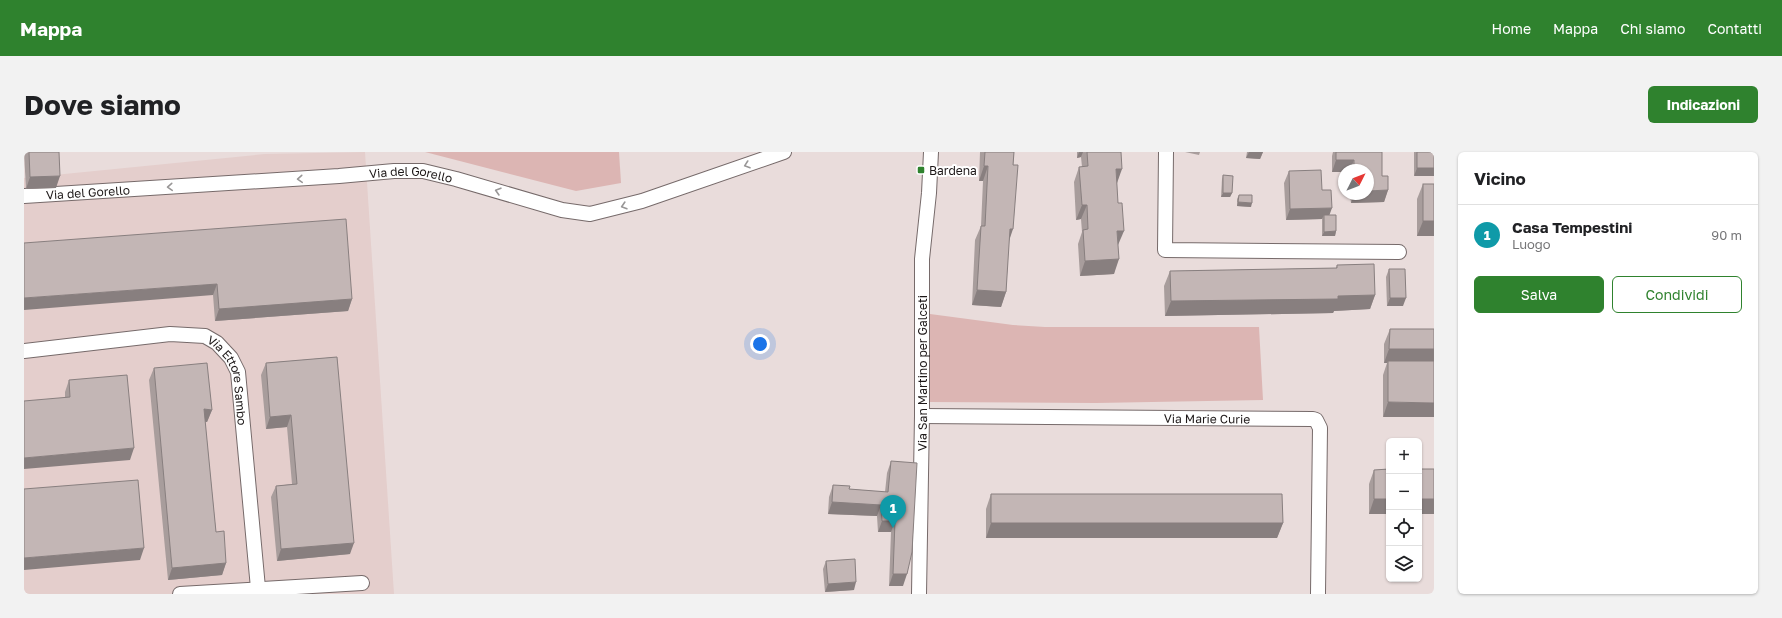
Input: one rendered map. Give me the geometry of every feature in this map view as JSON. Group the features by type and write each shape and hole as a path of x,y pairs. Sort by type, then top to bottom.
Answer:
{"street":[{"name":"Via del Gorello","path":"24,196 339,176 394,171 423,171 456,179 562,210 590,214 642,201 784,152"},
{"name":"Via San Martino per Galceti","path":"919,594 922,416 922,259 930,192 932,152"},
{"path":"1166,152 1166,250 1399,252"},
{"name":"Via Ettore Sambo","path":"24,351 170,334 204,336 217,342 231,358 238,372 258,588"},
{"name":"Via Marie Curie","path":"922,416 1316,420 1320,428 1318,594"},
{"path":"180,594 258,588 362,583"}],"shaded area":[{"path":"365,152 394,594 24,594 24,178 265,154"},
{"path":"425,152 619,152 621,183 576,191"},
{"path":"930,314 1013,325 1045,327 1259,327 1263,400 1096,403 929,402"}],"building":[{"path":"29,152 59,152 60,176 30,177"},
{"path":"985,152 1014,152 1013,165 1018,165 1013,229 1010,229 1006,292 977,290 981,226 985,226 988,166 984,166"},
{"path":"1087,152 1121,152 1122,169 1116,169 1118,203 1122,203 1124,231 1117,231 1119,259 1085,261 1083,230 1088,229 1087,205 1082,205 1079,167 1088,166"},
{"path":"1336,152 1382,152 1382,176 1388,176 1388,190 1374,191 1374,164 1354,164 1354,160 1336,160"},
{"path":"1417,152 1434,152 1434,168 1417,168"},
{"path":"1321,170 1322,190 1331,190 1332,208 1290,209 1289,171"},
{"path":"1223,175 1233,176 1232,193 1223,193"},
{"path":"1423,184 1434,184 1434,221 1423,221"},
{"path":"1239,195 1252,195 1252,203 1238,202"},
{"path":"1324,215 1336,215 1336,231 1324,232"},
{"path":"346,219 352,299 219,309 217,284 24,298 24,243"},
{"path":"1374,264 1375,295 1338,296 1338,299 1171,301 1170,271 1337,268 1337,265"},
{"path":"1389,269 1405,269 1406,298 1390,298"},
{"path":"1390,329 1434,329 1434,349 1389,349"},
{"path":"337,357 354,543 281,549 276,486 297,484 291,415 270,417 266,363"},
{"path":"1388,361 1434,361 1434,403 1388,402"},
{"path":"207,363 212,410 204,409 216,532 224,531 226,563 172,568 154,368"},
{"path":"127,375 134,448 24,458 24,401 70,397 69,380"},
{"path":"891,461 917,463 912,552 907,574 893,574 895,521 882,521 881,505 832,502 833,485 850,486 849,489 888,492"},
{"path":"1386,469 1386,499 1374,499 1374,470"},
{"path":"1422,469 1434,469 1434,499 1422,499"},
{"path":"138,480 144,548 24,558 24,489"},
{"path":"991,494 1282,494 1283,523 991,523"},
{"path":"855,559 856,582 828,584 826,561"}],"place":[{"name":"Bardena","path":"921,170"},
{"name":"Casa Tempestini","path":"893,528"}]}
